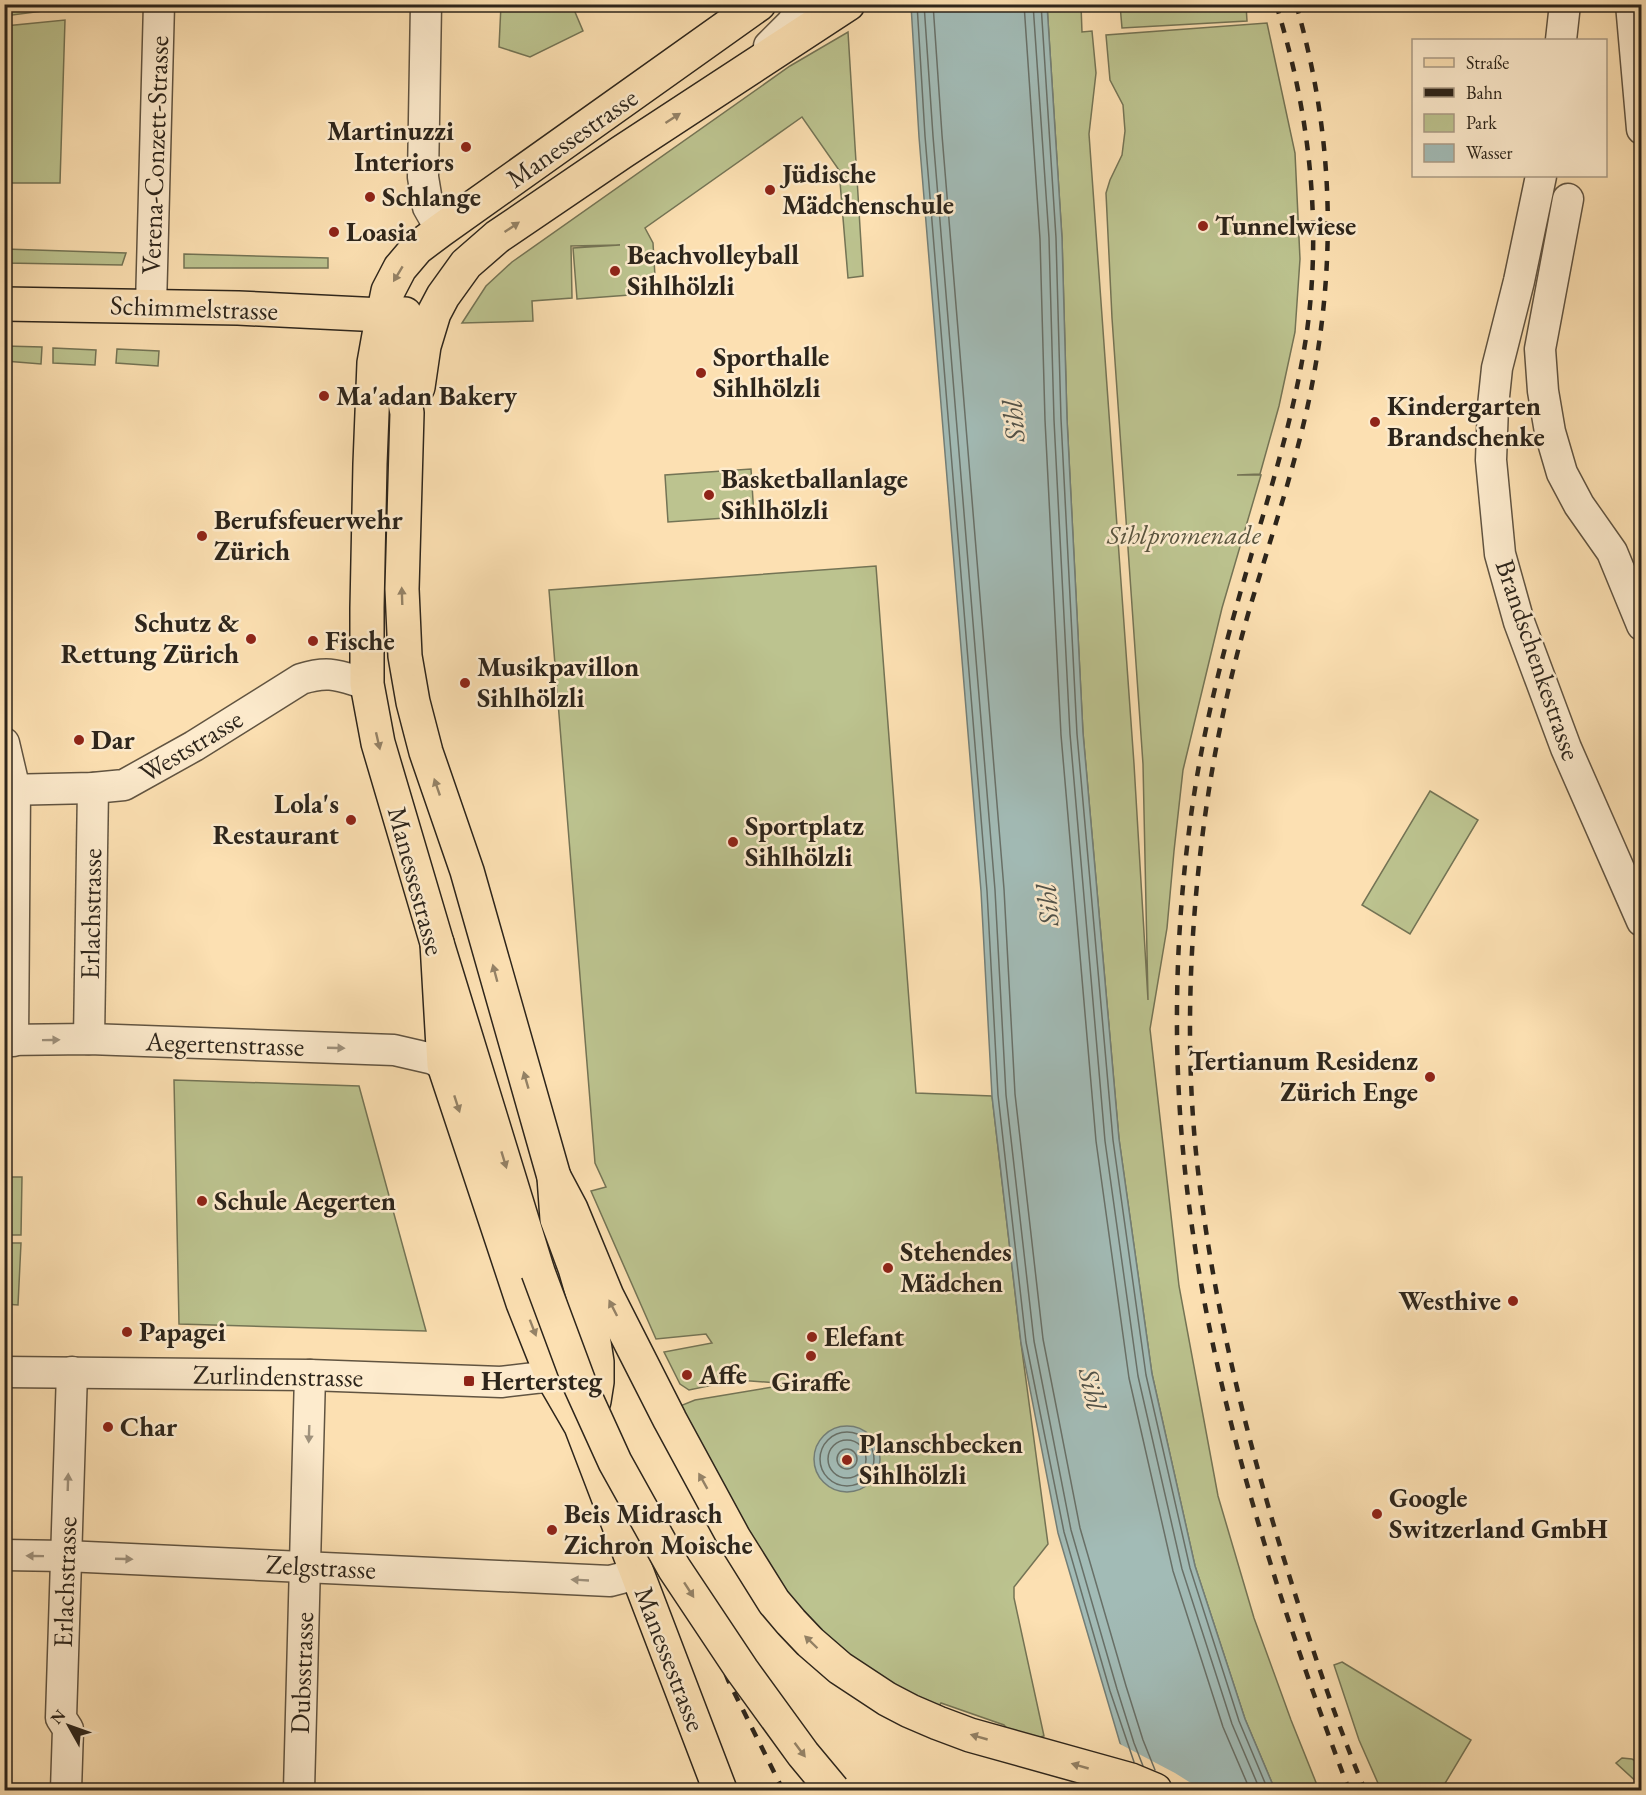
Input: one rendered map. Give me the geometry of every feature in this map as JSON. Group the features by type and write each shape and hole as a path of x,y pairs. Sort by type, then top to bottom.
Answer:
{"main road":[{"name":"Manessestrasse","path":"720,1791 581,1426 552,1376 523,1303 444,1065 437,943 378,743 367,684 366,608 374,373 382,315 388,291 400,268 417,248 441,230 759,4"},
{"name":"Manessestrasse","path":"407,413 419,385 424,346 434,313 442,296 466,264 497,237 848,4"},
{"name":"Schimmelstrasse","path":"4,304 238,308 382,315"},
{"path":"382,315 434,313"},
{"name":"Manessestrasse","path":"382,315 397,330 401,339 401,382 407,413 402,589 408,678 426,752 467,871 554,1177 557,1219 575,1268 591,1323 597,1362 597,1382 594,1401 581,1426"},
{"path":"437,943 538,1272 580,1385 615,1462 674,1568 748,1679 833,1791"},
{"path":"554,1177 571,1209 607,1296 670,1420 734,1538 774,1602 790,1622 840,1668 887,1699 938,1723 970,1735 1131,1780 1155,1791"}],"street":[{"name":"Verena-Conzett-Strasse","path":"151,306 159,4"},
{"path":"426,4 423,177 428,207 441,230"},
{"name":"Manessestrasse","path":"739,75 791,24 806,4"},
{"path":"1561,39 1565,4"},
{"path":"1631,4 1641,129"},
{"name":"Brandschenkestrasse","path":"1541,177 1519,281 1497,369 1491,460 1500,554 1519,622 1562,737 1641,921"},
{"path":"1568,199 1540,349 1543,391 1550,432 1562,473 1579,506 1612,552 1641,625"},
{"name":"Weststrasse","path":"10,790 123,785 194,746 301,679 331,673 367,684"},
{"path":"4,743 10,790 9,1041"},
{"name":"Erlachstrasse","path":"89,1039 93,788"},
{"name":"Aegertenstrasse","path":"9,1041 89,1039 394,1050 433,1059 444,1065"},
{"name":"Zurlindenstrasse","path":"4,1372 310,1375 490,1382 552,1376"},
{"name":"Erlachstrasse","path":"66,1791 68,1729 61,1718 72,1372"},
{"name":"Dubsstrasse","path":"299,1791 310,1375"},
{"name":"Zelgstrasse","path":"4,1555 610,1581 637,1574"}],"green space":[{"path":"4,5 65,5 65,8 5,16"},
{"path":"501,5 572,5 583,31 530,57 499,47"},
{"name":"Sihlpromenade","path":"1047,5 1081,5 1082,32 1092,31 1096,73 1089,134 1134,764 1148,1000 1143,764 1112,318 1106,193 1122,155 1125,131 1123,105 1110,80 1106,35 1267,23 1295,153 1300,259 1295,332 1279,406 1260,474 1237,475 1261,475 1222,608 1183,770 1167,928 1150,1029 1179,1286 1218,1496 1254,1618 1319,1790 1275,1790 1245,1719 1195,1566 1152,1374 1119,1139 1083,733 1067,419 1062,238"},
{"path":"1120,5 1246,5 1247,21 1122,28"},
{"path":"65,20 60,183 5,183 5,26"},
{"path":"848,32 863,276 848,278 839,170 802,117 645,228 653,243 656,293 577,299 573,248 620,245 571,246 572,298 532,301 533,321 462,323 486,286 512,262 790,66"},
{"path":"5,249 126,253 122,265 5,263"},
{"path":"184,254 328,258 328,268 184,268"},
{"path":"5,346 42,347 41,364 5,361"},
{"path":"53,348 96,350 95,365 53,363"},
{"path":"117,349 159,351 158,366 116,363"},
{"name":"Basketballanlage Sihlhölzli","path":"751,469 754,516 668,522 665,475"},
{"path":"876,566 916,1093 992,1096 1021,1343 1048,1544 1014,1587 1014,1598 1044,1736 1029,1740 1013,1736 1004,1725 941,1703 936,1711 879,1683 790,1606 675,1408 695,1400 791,1384 737,1380 689,1390 680,1384 664,1352 712,1343 706,1334 656,1339 591,1191 606,1187 595,1163 549,590"},
{"path":"1430,791 1478,820 1410,934 1362,905"},
{"path":"174,1080 359,1086 426,1331 179,1324"},
{"path":"5,1177 22,1177 21,1235 5,1235"},
{"path":"5,1243 21,1243 18,1305 5,1304"},
{"path":"1342,1662 1471,1740 1441,1790 1381,1790 1359,1740 1334,1665"},
{"path":"1622,1758 1632,1759 1641,1764 1641,1786 1616,1763"}],"water":[{"name":"Sihl","path":"911,5 1047,5 1062,238 1067,419 1083,733 1119,1139 1152,1374 1195,1566 1245,1719 1275,1790 1139,1790 1120,1743 1058,1533 1021,1343 992,1096 981,891 919,137"},
{"name":"Planschbecken Sihlhölzli","path":"847,1426 860,1429 870,1436 877,1446 880,1459 877,1472 870,1482 860,1489 847,1492 834,1489 824,1482 817,1472 814,1459 817,1446 824,1436 834,1429"}],"pier":[{"path":"1116,1742 1175,1773 1202,1790 1136,1790"}],"railway":[{"path":"1276,4 1297,84 1304,125 1312,207 1311,290 1307,331 1293,403 1213,695 1197,776 1184,872 1178,955 1178,1079 1184,1161 1194,1241 1208,1321 1226,1401 1269,1560 1321,1715 1349,1790"},
{"path":"1296,4 1309,53 1324,150 1327,199 1325,296 1319,345 1305,419 1237,654 1211,777 1194,924 1191,974 1191,1074 1193,1123 1204,1220 1221,1317 1243,1414 1269,1509 1302,1615 1332,1704 1365,1790"},
{"path":"682,1562 728,1680 783,1790"}],"place":[{"name":"Martinuzzi Interiors","path":"466,147"},
{"name":"Jüdische Mädchenschule","path":"770,190"},
{"name":"Schlange","path":"370,197"},
{"name":"Tunnelwiese","path":"1203,226"},
{"name":"Loasia","path":"334,232"},
{"name":"Beachvolleyball Sihlhölzli","path":"615,271"},
{"name":"Sporthalle Sihlhölzli","path":"701,373"},
{"name":"Ma'adan Bakery","path":"324,396"},
{"name":"Kindergarten Brandschenke","path":"1375,422"},
{"name":"Basketballanlage Sihlhölzli","path":"709,495"},
{"name":"Berufsfeuerwehr Zürich","path":"202,536"},
{"name":"Schutz & Rettung Zürich","path":"251,639"},
{"name":"Fische","path":"313,641"},
{"name":"Musikpavillon Sihlhölzli","path":"465,683"},
{"name":"Dar","path":"79,740"},
{"name":"Lola's Restaurant","path":"351,820"},
{"name":"Sportplatz Sihlhölzli","path":"733,842"},
{"name":"Tertianum Residenz Zürich Enge","path":"1430,1077"},
{"name":"Schule Aegerten","path":"202,1201"},
{"name":"Stehendes Mädchen","path":"888,1268"},
{"name":"Westhive","path":"1513,1301"},
{"name":"Papagei","path":"127,1332"},
{"name":"Elefant","path":"812,1337"},
{"name":"Giraffe","path":"811,1356"},
{"name":"Affe","path":"687,1375"},
{"name":"Hertersteg","path":"469,1381"},
{"name":"Char","path":"108,1427"},
{"name":"Planschbecken Sihlhölzli","path":"847,1460"},
{"name":"Google Switzerland GmbH","path":"1377,1514"},
{"name":"Beis Midrasch Zichron Moische","path":"552,1530"}]}
